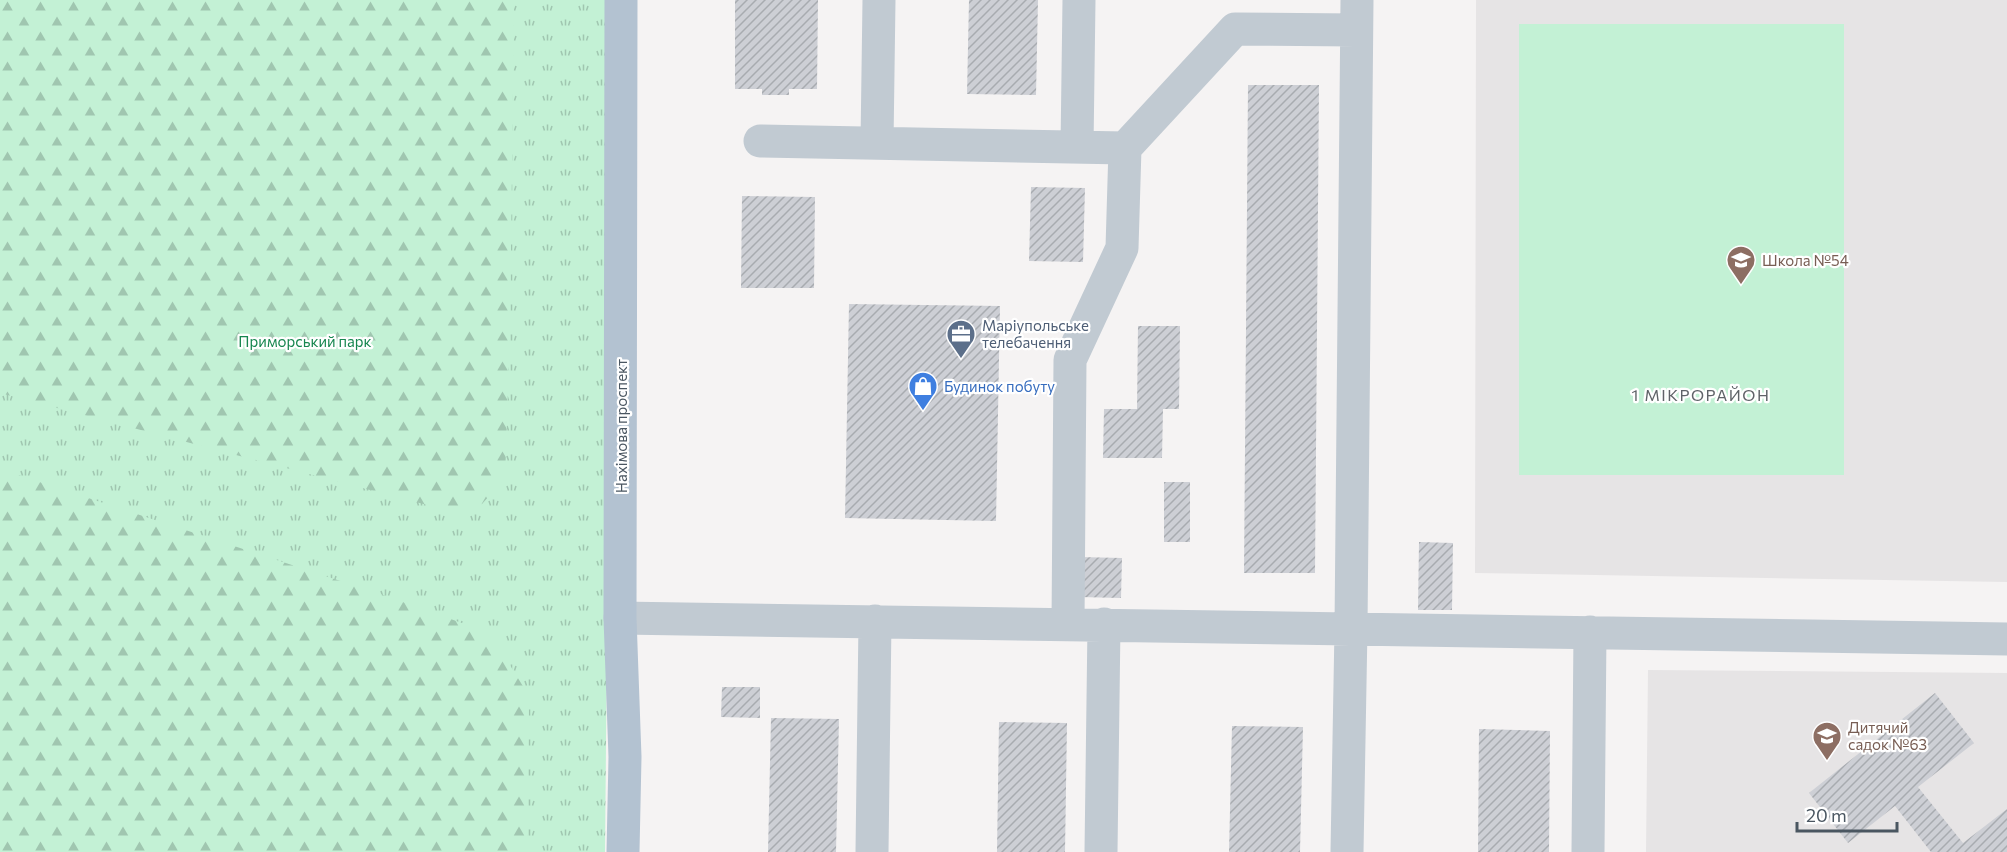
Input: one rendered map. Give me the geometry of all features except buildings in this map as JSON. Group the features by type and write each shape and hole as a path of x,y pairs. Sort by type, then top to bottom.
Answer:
{"main road":[{"name":"Нахімова проспект","path":"621,0 620,618 625,757 623,852"}],"street":[{"path":"877,143 879,0"},
{"path":"1077,147 1078,0"},
{"path":"1068,624 1070,360 1122,248 1125,148 1235,29 1357,15 1347,852"},
{"path":"760,141 1125,148"},
{"path":"620,618 2007,639"},
{"path":"872,852 874,621"},
{"path":"1101,852 1104,624"},
{"path":"1588,852 1590,632"}],"shaded area":[{"name":"Школа №54","path":"1476,0 2007,0 2007,582 1475,573"},
{"name":"Дитячий садок №63","path":"1648,670 2007,673 2007,852 1646,852"}],"green space":[{"name":"Приморський парк","path":"0,0 613,0 605,852 0,852"},
{"path":"0,0 514,0 510,329 505,478 482,504 450,511 0,393"},
{"path":"1519,24 1844,24 1844,475 1519,475"},
{"path":"0,469 383,595 490,633 529,696 527,852 0,852"}],"place":[{"name":"Школа №54","path":"1741,286"},
{"name":"Маріупольське телебачення","path":"961,360"},
{"name":"Будинок побуту","path":"923,412"},
{"name":"Дитячий садок №63","path":"1827,762"}],"district":[{"name":"1 МІКРОРАЙОН","path":"1701,394"}]}
